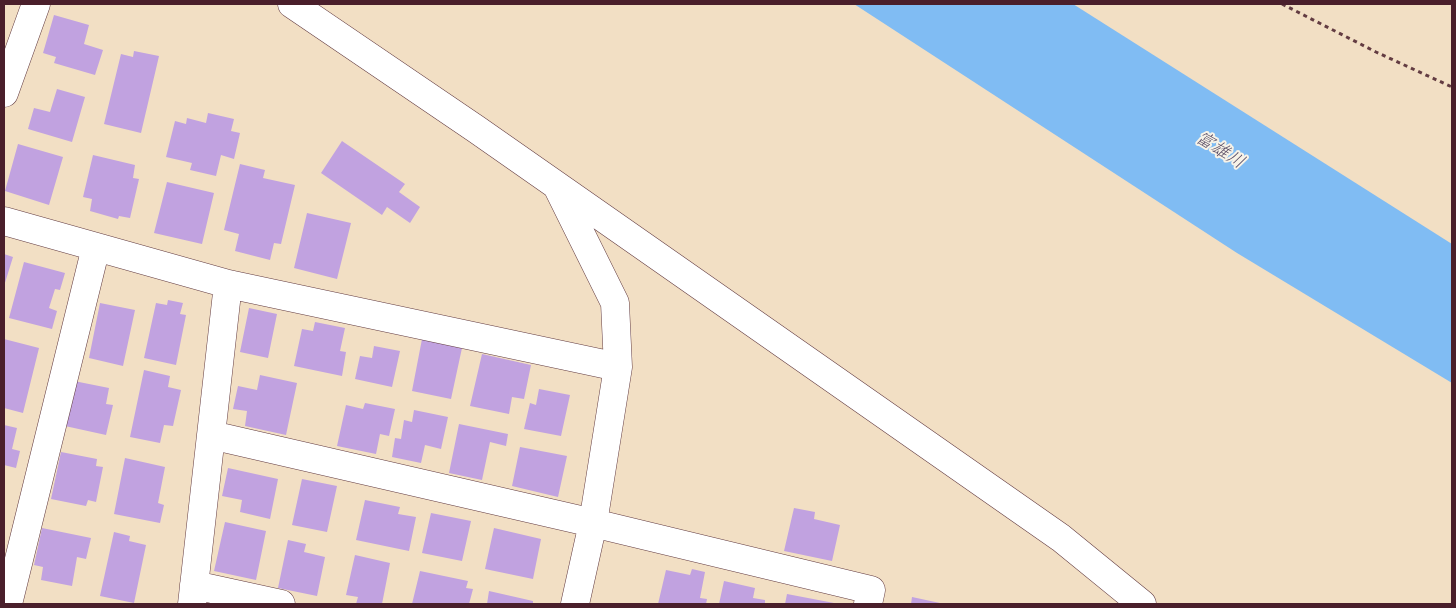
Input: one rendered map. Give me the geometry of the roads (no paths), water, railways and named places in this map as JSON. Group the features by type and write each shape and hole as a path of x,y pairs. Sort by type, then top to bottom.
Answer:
{"street":[{"path":"4,93 36,4"},
{"path":"292,4 556,185 1061,538 1142,604"},
{"path":"556,185 615,303 618,367 593,523 576,604"},
{"path":"4,221 228,284 618,367"},
{"path":"8,604 96,247"},
{"path":"228,284 193,594 281,604"},
{"path":"211,435 593,523 871,590 868,604"}],"water":[{"name":"富雄川","path":"854,4 1073,4 1452,244 1452,383 1237,253"}]}
